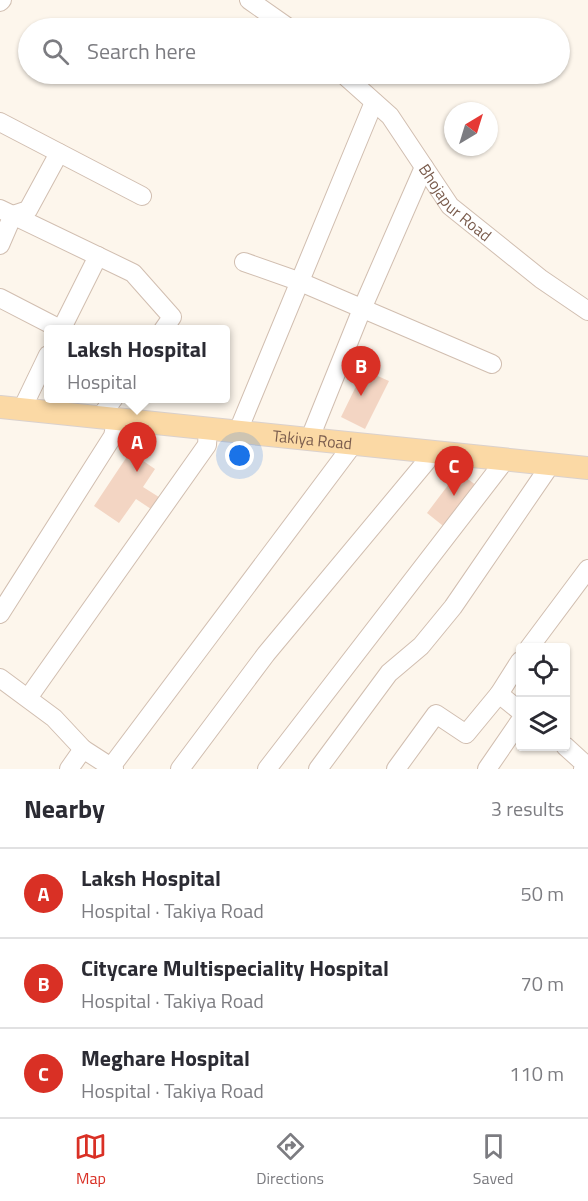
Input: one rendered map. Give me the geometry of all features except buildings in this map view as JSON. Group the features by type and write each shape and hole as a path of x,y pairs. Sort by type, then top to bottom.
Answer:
{"main road":[{"name":"Takiya Road","path":"11,408 111,411 208,428 588,468"}],"street":[{"path":"249,0 275,18"},
{"name":"Bhojapur Road","path":"354,84 390,116 450,206 541,279 588,311"},
{"path":"238,431 298,281 374,102"},
{"path":"0,122 142,196"},
{"path":"6,212 28,210 59,153"},
{"path":"310,438 362,309 424,168"},
{"path":"0,245 6,212"},
{"path":"6,212 133,273 172,317 166,325"},
{"path":"64,325 98,256"},
{"path":"244,262 298,281 492,364"},
{"path":"0,298 51,325"},
{"path":"11,408 44,361"},
{"path":"0,614 113,436 111,411"},
{"path":"28,698 207,445 208,428"},
{"path":"2,683 28,698 54,718 83,749 112,768 354,443"},
{"path":"180,769 266,654 435,451"},
{"path":"267,769 506,459"},
{"path":"318,769 389,673 421,646 453,607 551,464"},
{"path":"533,643 588,569"},
{"path":"396,769 436,714 466,734 516,667"},
{"path":"498,694 516,708"},
{"path":"487,769 516,727"},
{"path":"69,769 83,749"},
{"path":"569,751 586,767"}],"place":[{"name":"Citycare Multispeciality Hospital","path":"361,396"},
{"name":"Laksh Hospital","path":"137,472"},
{"name":"Meghare Hospital","path":"454,496"}]}
